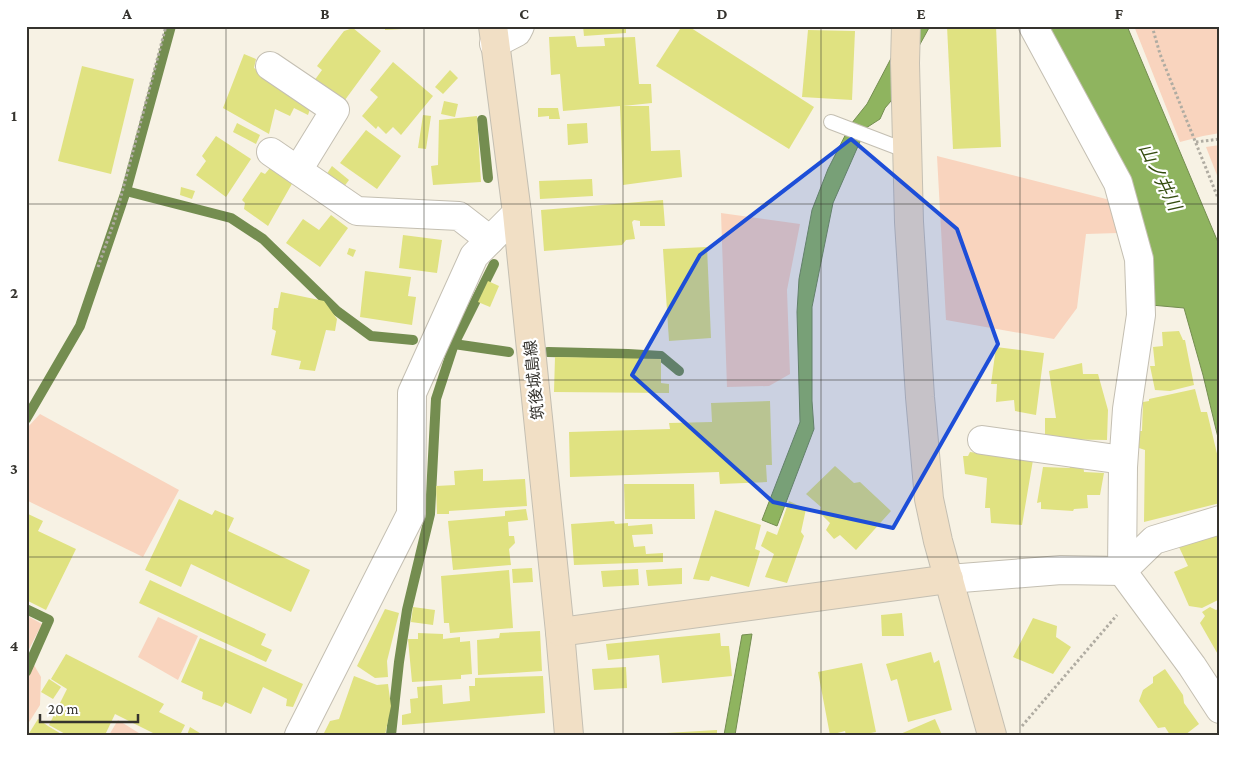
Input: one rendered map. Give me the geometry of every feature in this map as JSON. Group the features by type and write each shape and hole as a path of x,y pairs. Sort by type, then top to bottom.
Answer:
{"street":[{"path":"493,35 517,32 520,26"},
{"path":"906,26 905,63 909,222 918,368 929,499 938,541 992,735"},
{"path":"1033,26 1118,183 1139,259 1141,315 1127,409 1123,460 1130,582 1192,666 1220,709"},
{"name":"筑後城島線","path":"493,35 516,213 569,735"},
{"path":"270,66 334,110 298,170"},
{"path":"271,152 357,211 459,216 490,240"},
{"path":"300,735 412,514 412,393 474,256 516,213"},
{"path":"982,440 1123,460"},
{"path":"1130,582 1154,540 1220,520"},
{"path":"560,632 949,579 1061,570 1130,582"}],"lane":[{"path":"836,124 907,151"}],"path":[{"path":"98,268 115,219 166,26"},
{"path":"1152,26 1160,54 1220,203"},
{"path":"1196,142 1220,139"},
{"path":"1022,726 1130,582"}],"highlighted area":[{"path":"851,139 957,229 998,344 893,528 773,502 632,375 700,255"}],"shaded area":[{"path":"1134,26 1220,26 1220,133 1180,142"},
{"path":"1220,145 1220,183 1206,147"},
{"path":"937,156 1110,200 1118,233 1086,234 1077,308 1054,339 946,320"},
{"path":"721,213 800,224 787,290 790,374 769,386 727,387"},
{"path":"40,414 179,490 143,557 26,500 26,429"},
{"path":"26,615 42,624 27,653 41,677 40,705 26,727"},
{"path":"158,617 198,636 178,680 138,657"},
{"path":"118,720 142,735 109,735"}],"water":[{"path":"908,26 930,26 880,119 866,128 833,203 812,307 812,401 814,429 777,526 762,520 800,422 797,312 799,279 812,210 828,169 851,124 867,104"},
{"name":"山ノ井川","path":"1042,26 1127,26 1220,247 1220,446 1184,308 1151,305"},
{"path":"752,634 735,735 724,735 742,635"}],"building":[{"path":"385,26 420,26 420,28 385,30"},
{"path":"583,26 626,26 626,33 584,36"},
{"path":"682,26 688,26 814,107 789,149 656,66"},
{"path":"947,26 996,26 1001,147 953,149"},
{"path":"353,28 381,51 342,104 314,81 322,70 317,66 344,31"},
{"path":"808,30 855,31 852,100 802,97"},
{"path":"575,36 577,47 605,46 604,38 635,37 639,84 651,84 652,103 623,106 649,106 651,151 680,150 682,177 623,185 620,106 563,111 560,74 551,75 549,37"},
{"path":"244,54 256,59 254,68 311,106 308,115 294,108 290,116 275,109 269,134 223,108"},
{"path":"393,62 433,96 401,135 393,127 386,134 378,126 376,129 362,116 378,97 370,90"},
{"path":"82,66 134,79 111,174 58,161"},
{"path":"450,70 458,78 443,94 435,87"},
{"path":"444,101 458,104 455,117 441,114"},
{"path":"538,108 558,108 560,119 549,119 549,116 538,117"},
{"path":"423,115 431,116 426,149 418,148"},
{"path":"477,116 481,182 433,185 431,166 438,165 439,120"},
{"path":"237,123 260,135 256,144 233,132"},
{"path":"587,123 588,143 568,145 567,124"},
{"path":"366,130 401,156 377,189 340,163"},
{"path":"216,136 251,159 226,197 196,175 206,161 202,156"},
{"path":"332,166 349,180 343,188 326,175"},
{"path":"270,168 293,182 268,226 244,209 245,203 242,200 261,172 265,174"},
{"path":"592,179 593,196 540,199 539,181"},
{"path":"181,187 195,191 192,199 180,195"},
{"path":"663,200 665,226 640,226 640,221 634,220 632,222 635,239 626,240 622,245 544,251 541,210"},
{"path":"331,215 348,228 320,267 286,243 303,219 319,230"},
{"path":"403,235 442,240 437,273 399,268"},
{"path":"707,247 711,338 669,341 663,249"},
{"path":"349,248 356,250 353,257 347,254"},
{"path":"365,271 411,277 408,296 416,297 412,325 360,317"},
{"path":"488,281 499,286 490,307 478,302"},
{"path":"281,292 324,301 337,319 335,331 326,330 315,371 299,369 301,361 271,355 276,331 272,329 274,308 278,308"},
{"path":"1179,331 1183,340 1185,340 1194,385 1170,391 1155,390 1150,366 1155,366 1153,347 1163,346 1162,332"},
{"path":"996,347 1044,353 1036,415 1015,411 1014,400 996,402 997,384 991,384"},
{"path":"555,357 661,359 661,383 669,384 669,393 554,392"},
{"path":"1082,363 1083,374 1098,374 1108,410 1107,440 1045,439 1045,418 1056,418 1049,371"},
{"path":"1195,389 1201,412 1207,412 1220,466 1220,503 1144,522 1145,450 1139,448 1137,431 1142,431 1143,402"},
{"path":"770,401 772,465 766,465 767,482 720,484 719,472 570,477 569,432 670,429 669,423 712,422 711,403"},
{"path":"970,452 1033,460 1022,525 991,523 990,508 985,508 987,478 965,474 963,456 968,456"},
{"path":"1069,464 1083,464 1084,472 1104,473 1100,495 1087,495 1088,508 1074,509 1073,511 1041,509 1041,502 1037,503 1043,467 1070,468"},
{"path":"835,466 854,483 860,482 891,511 856,550 840,535 834,539 826,530 830,523 820,513 821,507 806,494"},
{"path":"483,469 483,481 525,479 527,506 449,511 449,514 437,514 436,486 455,485 454,471"},
{"path":"624,484 694,484 695,519 625,519"},
{"path":"179,499 212,515 215,510 234,518 228,531 310,570 291,612 191,564 181,587 145,570"},
{"path":"789,501 806,509 801,532 804,536 787,583 765,577 774,554 761,546 767,531 777,535"},
{"path":"526,509 528,520 508,522 509,536 514,536 515,543 509,549 511,565 453,570 448,521 505,516 505,511"},
{"path":"715,510 761,525 755,549 760,551 749,587 711,576 709,581 693,579"},
{"path":"26,513 43,521 38,531 76,549 46,610 26,600"},
{"path":"614,521 615,524 628,523 628,526 652,524 653,534 632,535 634,547 645,546 646,554 663,553 663,562 574,565 571,524"},
{"path":"1220,529 1220,599 1202,608 1189,606 1174,572 1188,566 1179,547"},
{"path":"532,568 533,582 513,583 512,569"},
{"path":"682,568 682,584 648,586 646,570"},
{"path":"638,569 639,585 603,587 601,571"},
{"path":"509,570 513,628 450,633 449,623 444,623 441,576"},
{"path":"150,580 266,634 261,645 272,650 266,662 139,603"},
{"path":"413,607 435,610 433,625 411,622"},
{"path":"1210,607 1216,610 1220,608 1220,658 1200,623 1205,616 1202,612"},
{"path":"385,609 399,613 387,661 388,677 375,678 357,666"},
{"path":"902,613 904,636 882,636 881,615"},
{"path":"1033,618 1057,626 1056,637 1071,647 1053,674 1013,657"},
{"path":"540,631 542,671 478,675 477,640 499,638 500,633"},
{"path":"418,633 443,634 443,639 460,637 460,642 470,641 472,674 461,675 461,679 412,682 408,639 418,639"},
{"path":"720,633 721,646 729,646 732,676 662,683 659,655 608,660 606,644"},
{"path":"200,638 303,684 293,707 286,706 287,699 263,687 251,714 225,702 222,707 202,699 203,692 181,682"},
{"path":"931,652 934,663 939,660 952,710 908,722 897,679 891,681 886,664"},
{"path":"66,654 164,704 159,712 185,725 180,735 157,735 115,714 105,735 67,735 49,725 67,689 51,679"},
{"path":"862,663 876,732 846,735 845,731 830,735 818,672"},
{"path":"626,667 627,688 594,690 592,669"},
{"path":"1165,669 1183,695 1184,703 1199,724 1185,735 1170,735 1165,727 1158,728 1139,701 1143,690 1153,683 1153,677"},
{"path":"354,676 377,685 388,684 391,706 385,735 323,735 330,721 339,719"},
{"path":"543,676 545,713 402,725 402,715 411,713 410,699 418,698 417,687 442,685 443,704 470,701 469,686 475,686 475,678"},
{"path":"49,679 61,687 53,699 41,692"},
{"path":"38,719 48,726 63,735 28,735"},
{"path":"935,719 942,735 898,735"},
{"path":"190,727 203,735 187,735"},
{"path":"717,730 717,735 666,735 666,733"}],"waterway":[{"path":"26,419 80,326 126,191 171,26"},
{"path":"482,120 488,178"},
{"path":"126,191 231,218 263,239 337,311 371,336 413,340"},
{"path":"391,735 407,610 430,514 436,399 454,344 494,264"},
{"path":"454,344 509,352"},
{"path":"548,352 661,356 679,371"},
{"path":"26,609 49,620 26,672"}]}
